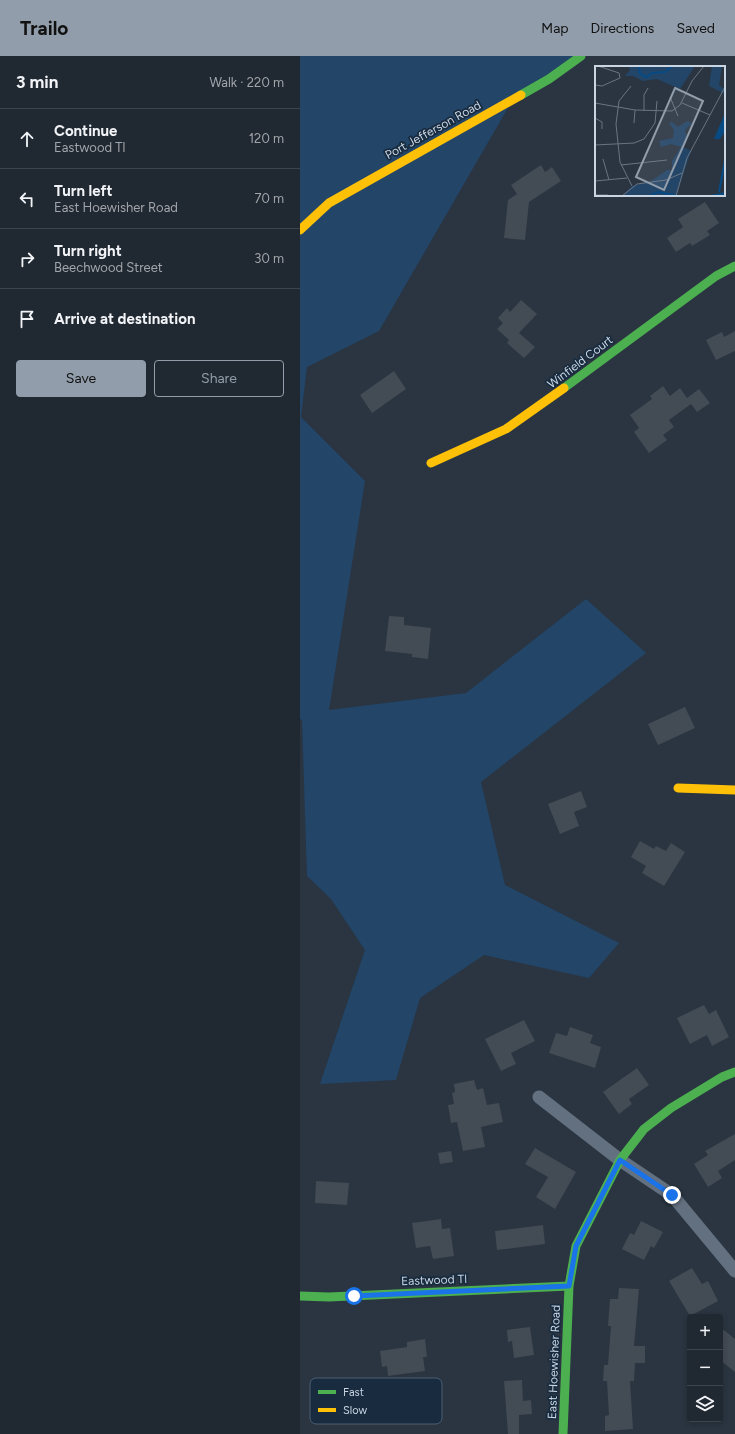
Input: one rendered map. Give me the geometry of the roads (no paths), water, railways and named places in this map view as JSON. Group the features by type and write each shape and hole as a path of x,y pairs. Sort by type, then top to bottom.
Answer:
{"street":[{"name":"Port Jefferson Road","path":"300,230 329,203 549,79 581,56"},
{"name":"Winfield Court","path":"431,463 506,429 533,411 716,276 735,266"},
{"path":"678,788 735,790"},
{"name":"East Hoewisher Road","path":"563,1434 569,1286 576,1246 620,1160 644,1130 671,1108 722,1077 735,1072"},
{"path":"539,1097 620,1160 672,1195 735,1271"},
{"name":"Eastwood Tl","path":"300,1296 335,1296 569,1286"}]}
